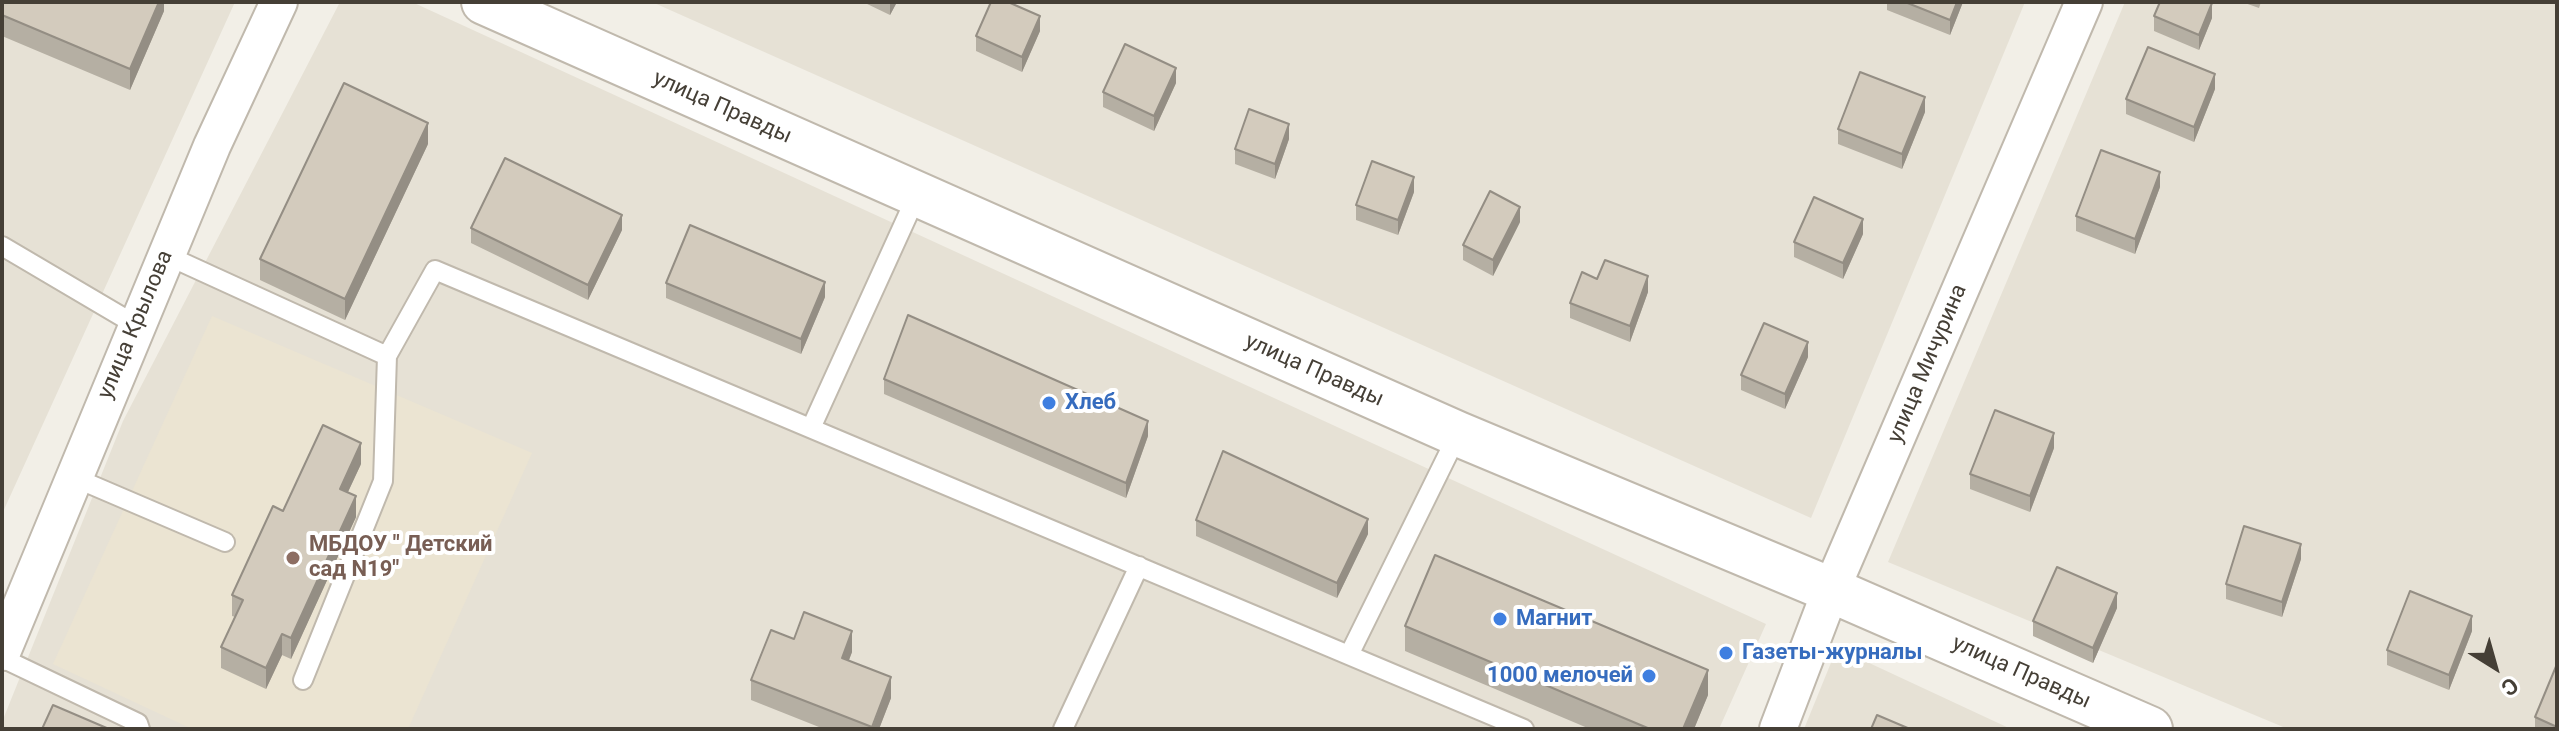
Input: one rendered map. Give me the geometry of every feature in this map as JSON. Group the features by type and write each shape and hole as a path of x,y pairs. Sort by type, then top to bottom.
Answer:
{"street":[{"name":"улица Крылова","path":"2,652 212,146 279,2"},
{"name":"улица Правды","path":"484,2 1458,434 1831,590 2150,729"},
{"name":"улица Мичурина","path":"1778,729 1831,590 2084,2"}],"lane":[{"path":"811,428 917,195"},
{"path":"2,246 136,325"},
{"path":"166,255 387,356"},
{"path":"303,680 383,481 387,356 435,270 1517,728"},
{"path":"1349,655 1458,434"},
{"path":"73,477 225,542"},
{"path":"1063,729 1139,566"},
{"path":"2,658 138,723 140,729"}],"shaded area":[{"path":"2,2 235,2 2,514"},
{"path":"340,2 412,2 1766,624 1719,729 2,729 2,722 123,421"},
{"path":"652,2 2025,2 1811,518"},
{"path":"2125,2 2557,2 2557,729 2288,729 1888,562"},
{"name":"МБДОУ \" Детский сад N19\"","path":"212,316 532,453 408,729 192,729 53,664"},
{"path":"1837,648 2011,729 1804,729"}],"building":[{"path":"2,2 159,2 130,69 2,15"},
{"path":"991,2 1008,2 1040,16 1022,57 976,36"},
{"path":"1905,2 1957,2 1950,20"},
{"path":"2160,2 2212,3 2199,35 2154,16"},
{"path":"1125,44 1176,68 1154,116 1103,92"},
{"path":"2148,47 2215,74 2194,127 2126,99"},
{"path":"1860,72 1925,97 1902,154 1838,129"},
{"path":"344,83 428,123 345,299 260,259"},
{"path":"1249,109 1289,124 1275,164 1235,149"},
{"path":"2101,150 2160,172 2135,239 2076,216"},
{"path":"505,158 622,215 588,285 471,228"},
{"path":"1372,161 1414,177 1398,220 1356,205"},
{"path":"1490,191 1520,207 1493,260 1463,245"},
{"path":"1814,197 1863,219 1843,263 1794,242"},
{"path":"690,225 825,282 801,339 666,283"},
{"path":"1605,260 1648,276 1630,326 1570,303 1582,272 1597,279"},
{"path":"908,315 1148,421 1126,483 884,379"},
{"path":"1764,323 1808,342 1785,394 1741,375"},
{"path":"1995,410 2054,433 2030,496 1970,474"},
{"path":"323,425 361,443 340,489 356,496 291,638 282,634 266,668 221,647 243,600 232,595 273,506 283,511"},
{"path":"1223,451 1368,519 1337,583 1196,520"},
{"path":"2244,526 2301,544 2282,602 2226,584"},
{"path":"1435,555 1708,670 1683,729 1650,729 1405,626"},
{"path":"2057,567 2117,593 2093,648 2033,621"},
{"path":"2410,591 2472,616 2449,675 2387,650"},
{"path":"804,612 852,631 842,658 891,677 872,727 751,680 771,630 794,639"},
{"path":"2557,664 2557,727 2535,717"},
{"path":"53,705 109,729 42,729"},
{"path":"1877,715 1910,729 1871,729"}],"place":[{"name":"Хлеб","path":"1049,403"},
{"name":"МБДОУ \" Детский сад N19\"","path":"293,558"},
{"name":"Магнит","path":"1500,619"},
{"name":"Газеты-журналы","path":"1726,653"},
{"name":"1000 мелочей","path":"1649,676"}]}
